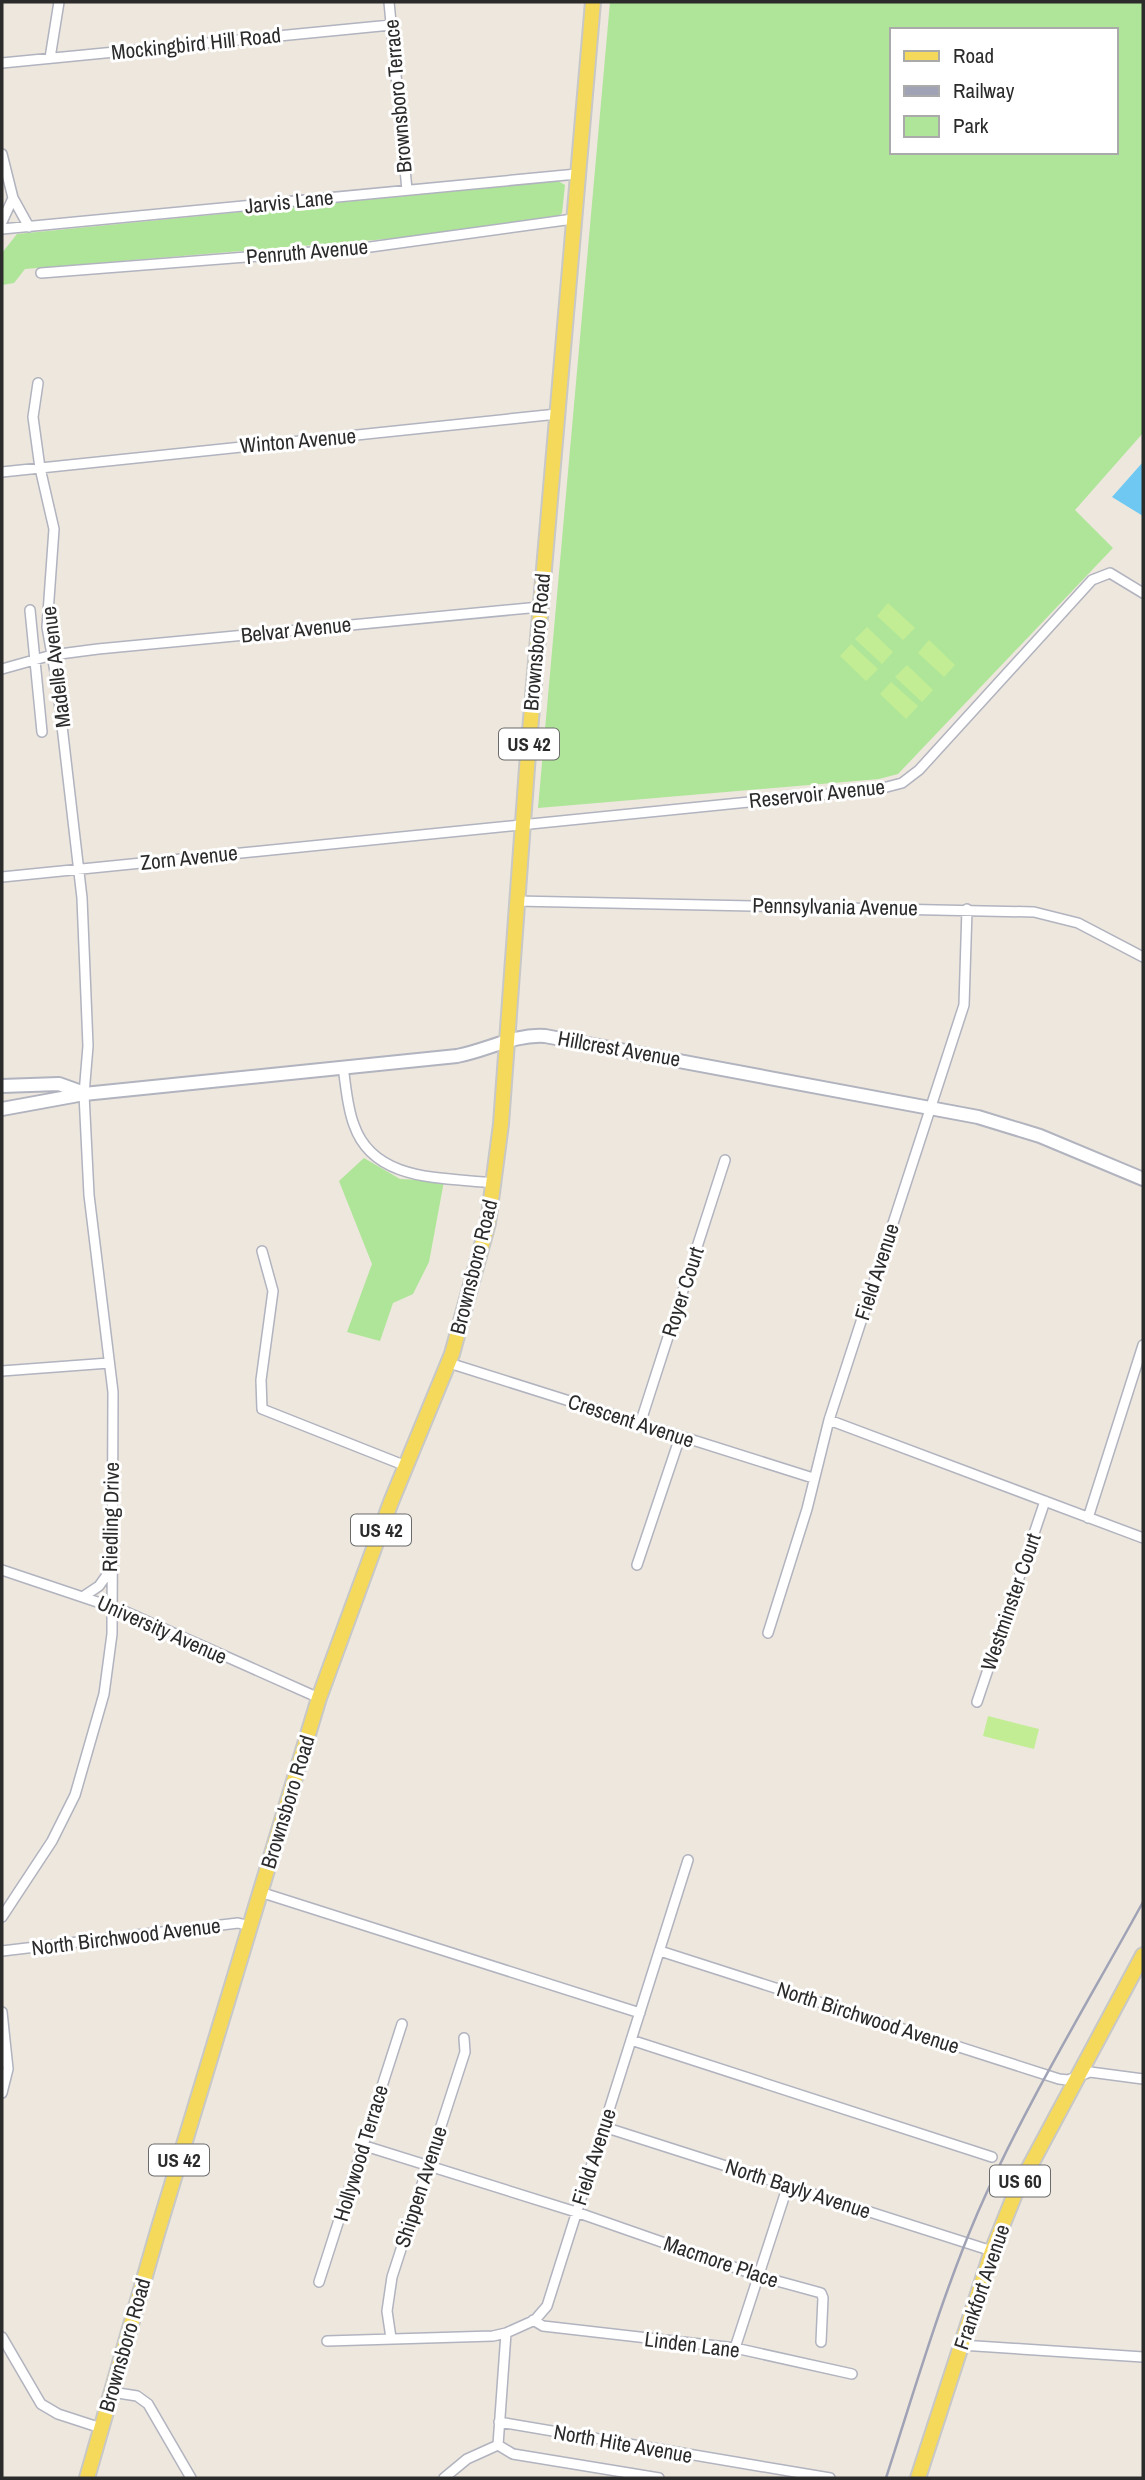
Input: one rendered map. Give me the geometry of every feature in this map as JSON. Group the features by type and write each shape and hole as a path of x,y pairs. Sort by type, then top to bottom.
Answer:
{"main road":[{"name":"Brownsboro Road","path":"87,2478 319,1698 406,1466 449,1363 482,1249 494,1183 540,607 593,2"},
{"name":"Hillcrest Avenue","path":"84,1094 457,1056 486,1050 528,1035 545,1036 930,1108 1014,1127 1143,1179"},
{"path":"2,1086 59,1084 84,1094"},
{"path":"2,1109 84,1094"},
{"name":"Frankfort Avenue","path":"920,2478 992,2251 1025,2171 1143,1955"}],"street":[{"path":"50,58 59,2"},
{"name":"Brownsboro Terrace","path":"389,2 407,190"},
{"name":"Mockingbird Hill Road","path":"2,63 391,24"},
{"path":"2,154 13,198 29,227"},
{"name":"Jarvis Lane","path":"2,229 577,174"},
{"path":"2,222 13,198"},
{"name":"Penruth Avenue","path":"41,273 363,248 573,219"},
{"name":"Madelle Avenue","path":"38,383 33,417 40,468 54,529 47,608 79,869"},
{"name":"Winton Avenue","path":"2,472 557,414"},
{"name":"Reservoir Avenue","path":"522,824 879,789 902,783 919,770 1092,580 1110,573 1143,593"},
{"name":"Belvar Avenue","path":"2,669 52,655 540,607"},
{"path":"30,610 42,732"},
{"name":"Zorn Avenue","path":"2,877 62,874 79,869 522,824"},
{"path":"79,869 88,1046 84,1094"},
{"name":"Pennsylvania Avenue","path":"516,901 1034,912 1057,916 1085,927 1143,957"},
{"name":"Field Avenue","path":"768,1633 807,1509 829,1420 964,1005 967,909"},
{"path":"343,1067 355,1127 374,1157 412,1174 494,1183"},
{"name":"Riedling Drive","path":"2,1917 52,1841 75,1795 104,1694 112,1634 110,1571 114,1401 90,1208 84,1094"},
{"name":"Royer Court","path":"640,1424 725,1160"},
{"path":"262,1251 273,1291 261,1380 262,1409 406,1466"},
{"path":"1088,1518 1143,1345"},
{"path":"2,1371 109,1363"},
{"name":"Crescent Avenue","path":"449,1363 813,1478"},
{"path":"829,1420 1143,1538"},
{"path":"637,1565 680,1437"},
{"name":"Westminster Court","path":"977,1702 1045,1501"},
{"name":"University Avenue","path":"2,1570 110,1606 319,1698"},
{"path":"84,1596 99,1586 110,1571"},
{"name":"Field Avenue","path":"533,2320 541,2315 547,2306 688,1860"},
{"path":"260,1892 640,2013"},
{"name":"North Birchwood Avenue","path":"2,1951 238,1923 250,1926"},
{"name":"North Birchwood Avenue","path":"660,1951 1059,2079 1090,2073 1143,2079"},
{"path":"2,2012 8,2069 2,2093"},
{"name":"Hollywood Terrace","path":"319,2282 402,2024"},
{"name":"Shippen Avenue","path":"391,2338 388,2293 465,2052 464,2038"},
{"path":"631,2040 992,2157"},
{"name":"North Bayly Avenue","path":"604,2127 992,2251"},
{"path":"362,2145 576,2212"},
{"path":"735,2348 788,2185"},
{"name":"Macmore Place","path":"576,2212 759,2277 821,2293 824,2298 821,2342"},
{"path":"327,2342 493,2336 533,2320"},
{"name":"Linden Lane","path":"533,2320 543,2326 735,2348 852,2374"},
{"path":"444,2478 467,2459 498,2440 506,2333"},
{"path":"2,2337 41,2404 58,2414 102,2428"},
{"path":"961,2345 1143,2357"},
{"path":"112,2392 137,2396 148,2404 191,2478"},
{"name":"North Hite Avenue","path":"499,2423 830,2478"},
{"name":"North Hite Avenue","path":"498,2440 513,2454 659,2478"}],"green space":[{"path":"610,2 1143,2 1143,433 1075,510 1113,548 898,774 879,779 538,808"},
{"path":"558,181 565,185 562,213 556,219 422,236 25,269 14,283 2,285 2,253 17,234"},
{"path":"888,603 915,628 903,640 877,616"},
{"path":"867,627 893,652 882,664 855,639"},
{"path":"929,640 955,665 944,677 918,653"},
{"path":"851,644 878,669 866,681 840,656"},
{"path":"907,665 933,690 922,702 895,677"},
{"path":"891,682 918,706 906,719 880,694"},
{"path":"364,1158 400,1179 444,1181 429,1262 413,1294 393,1303 380,1341 347,1332 372,1264 339,1181"},
{"path":"988,1716 1039,1729 1034,1749 983,1736"}],"water":[{"path":"1143,462 1143,516 1112,497"}],"railway":[{"path":"886,2478 940,2310 978,2212 1036,2094 1143,1902"}]}
